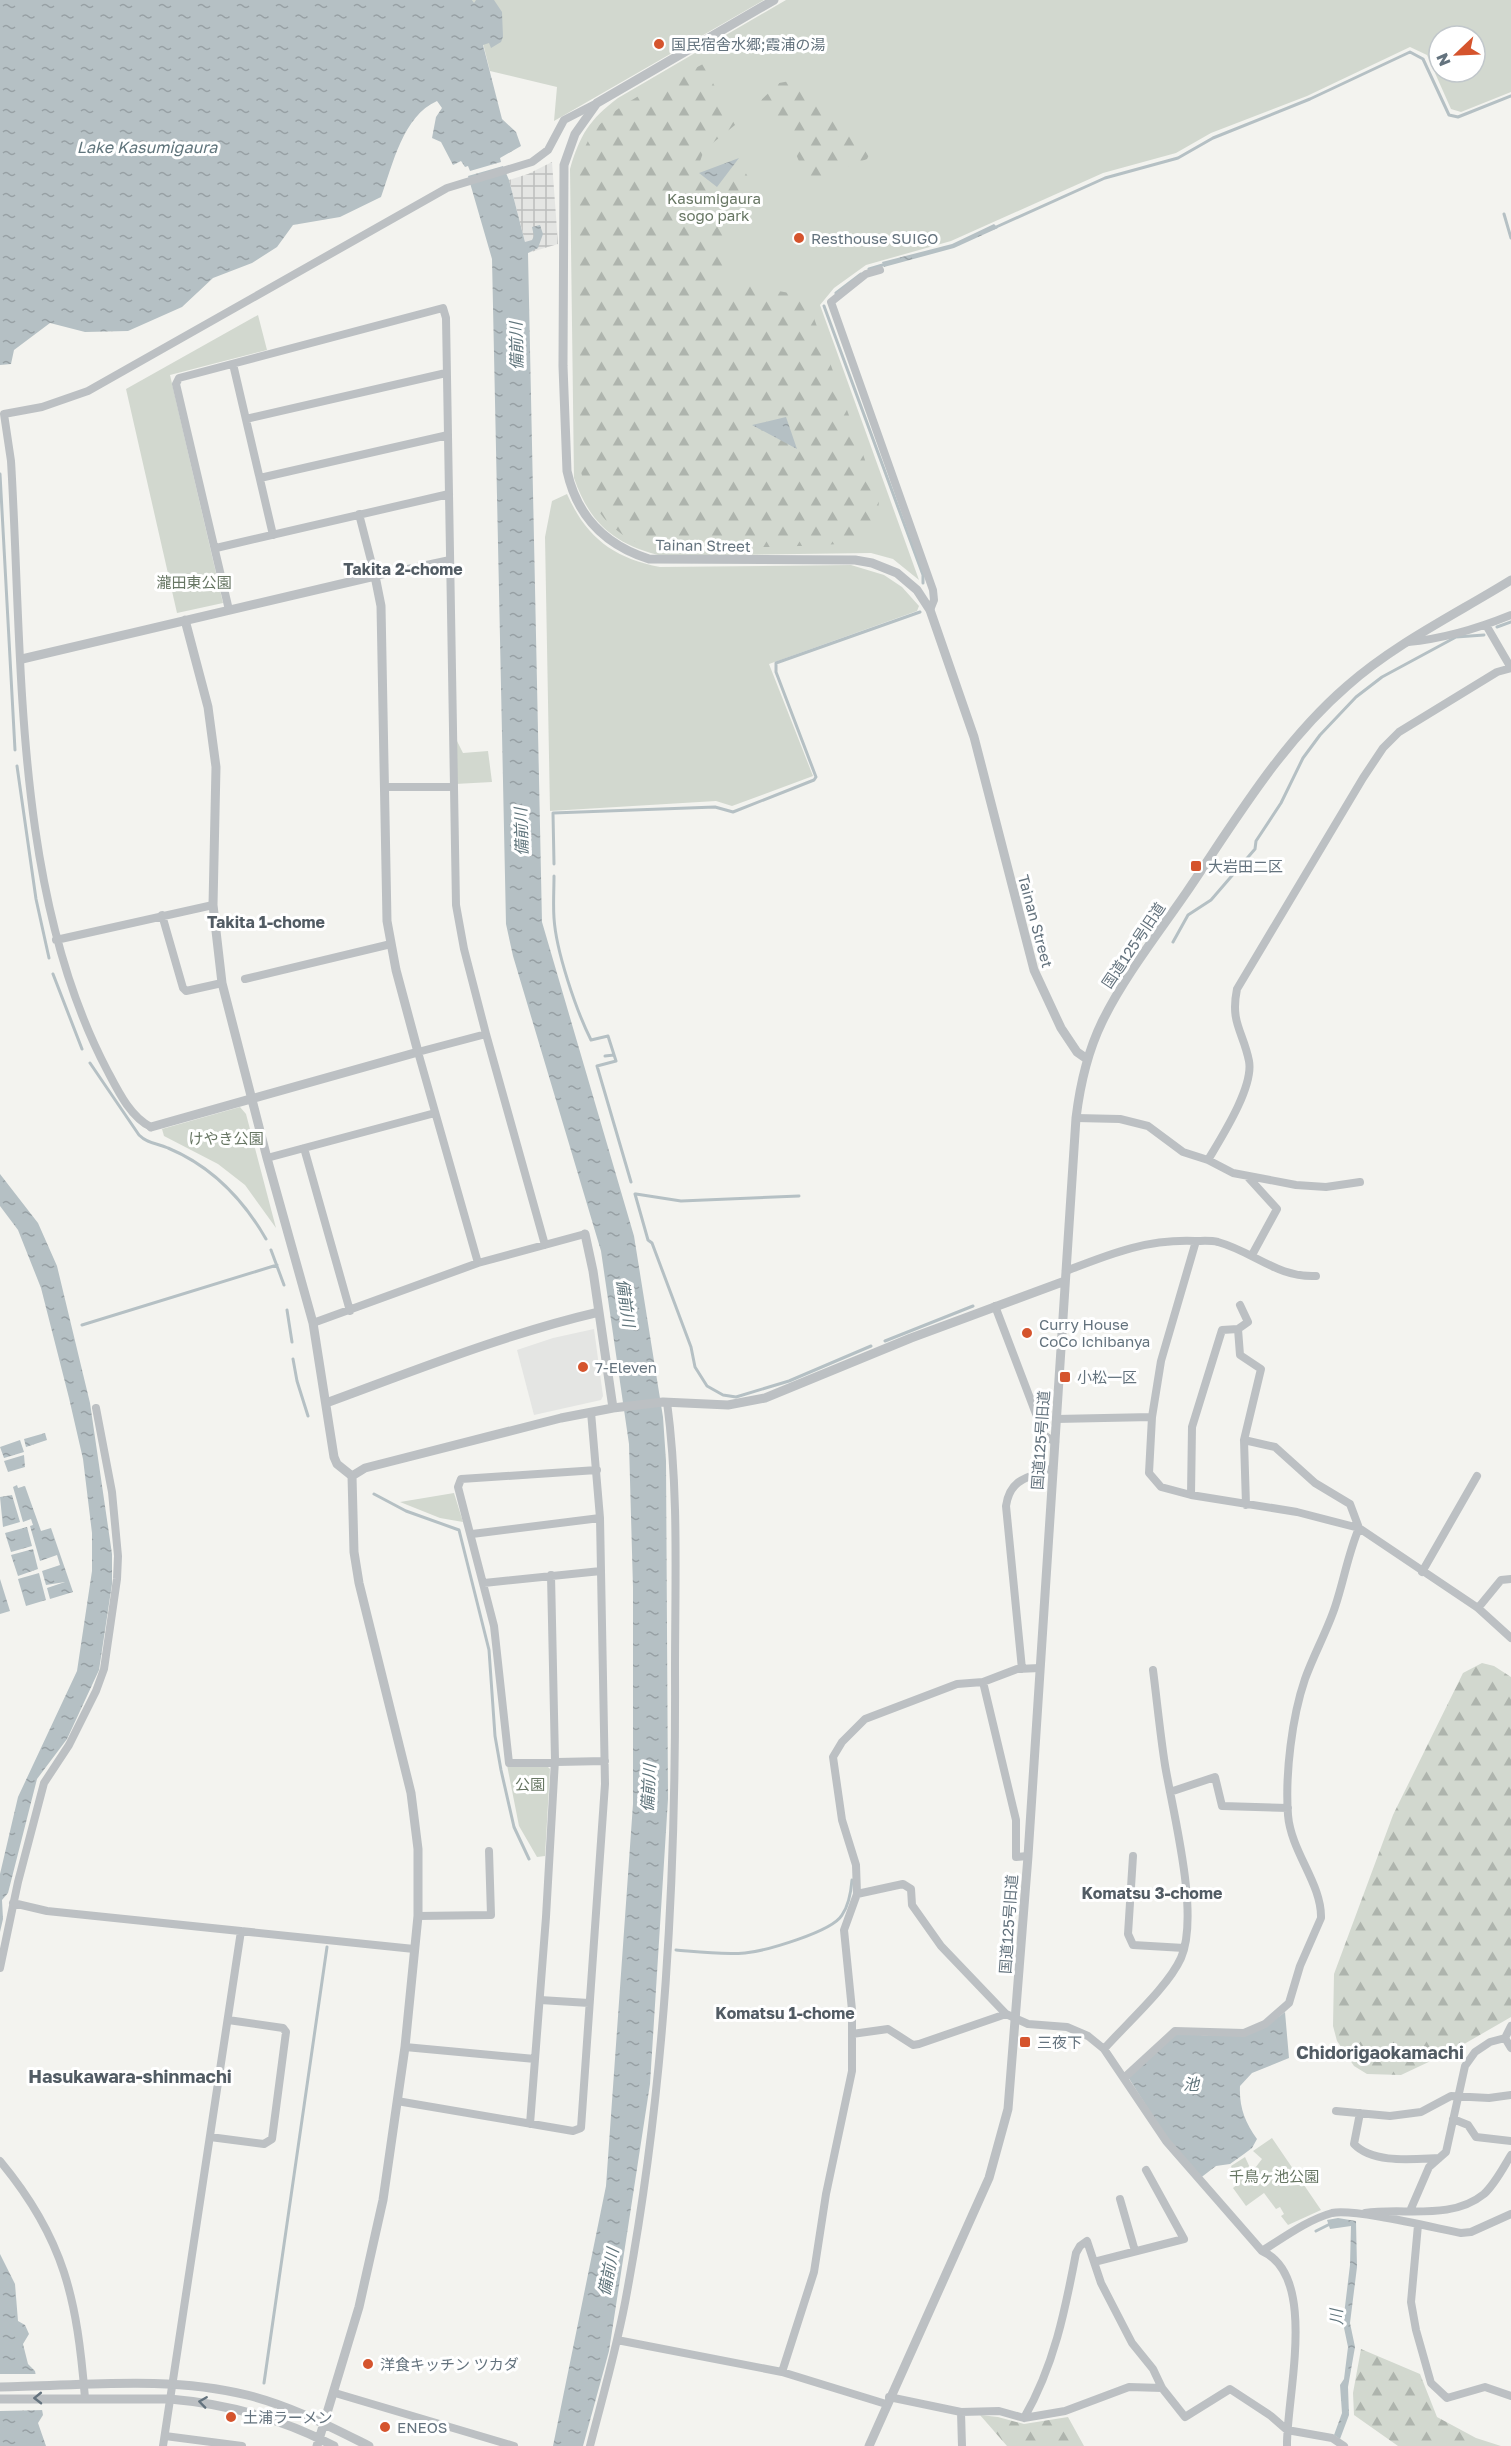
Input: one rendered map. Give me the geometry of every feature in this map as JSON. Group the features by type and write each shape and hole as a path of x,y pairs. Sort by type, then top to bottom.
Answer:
{"street":[{"name":"Tainan Street","path":"774,0 597,103 575,134 564,165 563,366 567,471 582,513 601,535 615,545 649,560 872,562 897,573 906,580 930,610 974,737 1034,970 1061,1028 1077,1052 1087,1059"},
{"path":"486,1034 151,1127 143,1123 128,1105 97,1052 72,992 56,939 33,804 21,659 11,461 4,414 42,407 88,391 447,188 510,170 542,157 564,120 597,103"},
{"path":"880,270 866,274 831,302 933,590 934,600 930,610"},
{"path":"230,610 176,384 179,378 443,308 446,318 453,787 458,924 544,1245"},
{"path":"233,364 273,535"},
{"path":"246,419 446,373"},
{"path":"260,478 448,435"},
{"path":"216,548 449,494"},
{"path":"359,514 381,606 386,905 391,944 418,1052 478,1263"},
{"path":"21,659 450,560"},
{"name":"国道125号旧道","path":"869,2446 996,2159 1011,2091 1029,1856 1076,1118 1087,1059 1101,1023 1115,999 1273,765 1308,723 1347,686 1408,642 1511,580"},
{"path":"1408,642 1485,625 1511,615"},
{"path":"185,620 208,707 216,767 213,905 222,983 313,1323 334,1457 337,1464 352,1476 354,1552 358,1583 412,1802 418,1849 418,1916 405,2047 390,2162 376,2234 335,2392 318,2442"},
{"path":"1208,1160 1225,1132 1250,1070 1236,1026 1233,1008 1237,989 1383,748 1399,732 1497,672 1511,668 1485,625"},
{"path":"384,787 453,787"},
{"path":"56,939 213,905"},
{"path":"162,915 183,988 186,991 222,983"},
{"path":"245,980 391,944"},
{"path":"267,1158 435,1113"},
{"path":"1076,1118 1120,1119 1148,1126 1183,1152 1208,1160 1233,1173 1316,1186 1360,1182"},
{"path":"304,1148 350,1311"},
{"path":"1247,1176 1277,1209 1252,1255"},
{"path":"313,1323 478,1263 585,1234 616,1407"},
{"path":"352,1476 365,1468 616,1407 665,1402 728,1405 765,1398 995,1306 1065,1276 1105,1255 1145,1244 1165,1240 1216,1242 1252,1255 1296,1277 1316,1276"},
{"path":"1196,1241 1161,1361 1152,1417 1149,1473 1161,1487 1191,1495 1297,1512 1359,1528 1478,1608 1511,1638"},
{"path":"1191,1495 1192,1427 1221,1330 1238,1329 1248,1322 1240,1305"},
{"path":"995,1306 1044,1435 1054,1442"},
{"path":"326,1403 509,1336 599,1312"},
{"path":"1238,1329 1240,1355 1261,1369 1244,1440 1246,1505"},
{"path":"590,2446 617,2340 638,2224 656,2103 669,1930 675,1799 675,1552 665,1402"},
{"path":"0,1968 13,1903 45,1783 69,1745 104,1669 117,1579 118,1556 112,1492 96,1408"},
{"path":"397,2102 573,2131 580,2128 605,1761 600,1518 591,1412"},
{"path":"1056,1419 1152,1417"},
{"path":"1125,2077 1174,2031 1244,2033 1264,2024 1289,2003 1300,1966 1321,1918 1321,1905 1291,1835 1288,1808 1292,1742 1305,1680 1336,1605 1350,1549 1359,1528 1350,1504 1315,1483 1275,1447 1244,1440"},
{"path":"1022,1669 1008,1492 1015,1483 1053,1468"},
{"path":"597,1470 461,1479 458,1487 494,1626 509,1762 605,1761"},
{"path":"1422,1572 1478,1476"},
{"path":"472,1534 600,1518"},
{"path":"484,1583 601,1571"},
{"path":"530,2124 555,1760 550,1575"},
{"path":"1478,1608 1501,1580 1511,1579"},
{"path":"782,2372 814,2272 826,2194 851,2080 852,2034 844,1930 857,1894 856,1865 842,1820 833,1757 865,1719 957,1684 983,1682 1022,1669 1040,1668"},
{"path":"1104,2049 1171,1975 1184,1947 1187,1908 1183,1863 1170,1792 1153,1670"},
{"path":"983,1682 1016,1820 1016,1857 1029,1856"},
{"path":"1170,1792 1215,1777 1222,1806 1288,1808"},
{"path":"418,1916 491,1915 489,1851"},
{"path":"1133,1856 1128,1934 1133,1945 1184,1947"},
{"path":"857,1894 903,1884 911,1889 912,1905 941,1946 1006,2014 1028,2024 1066,2027 1088,2036 1104,2049 1166,2141 1262,2251 1271,2255 1281,2269 1294,2307 1296,2338 1287,2446"},
{"path":"13,1903 47,1911 414,1949"},
{"path":"164,2446 241,1931"},
{"path":"540,2000 589,2003"},
{"path":"852,2034 888,2029 913,2045 1006,2014"},
{"path":"210,2137 264,2144 272,2139 286,2032 283,2028 228,2020"},
{"path":"1410,2211 1429,2167 1446,2152 1466,2066 1475,2052 1490,2042 1505,2038 1511,2026"},
{"path":"1505,2038 1511,2048"},
{"path":"405,2047 536,2059"},
{"path":"1336,2111 1390,2116 1420,2112 1451,2096 1489,2098 1511,2095"},
{"path":"1360,2113 1354,2144 1363,2153 1399,2159 1439,2158"},
{"path":"1453,2119 1468,2125 1476,2137 1511,2141"},
{"path":"1357,2214 1385,2210 1432,2212 1456,2207 1483,2194 1511,2155"},
{"path":"0,2161 42,2220 65,2269 78,2326 84,2385 80,2398"},
{"path":"1094,2262 1184,2239 1146,2170"},
{"path":"1120,2199 1135,2251"},
{"path":"1262,2251 1311,2222 1334,2213 1357,2214 1461,2233 1471,2232 1511,2214"},
{"path":"1418,2225 1411,2302 1416,2330 1431,2383 1447,2398 1485,2387 1511,2396"},
{"path":"1024,2418 1053,2353 1065,2310 1076,2253 1087,2241 1101,2283 1132,2343 1153,2369 1162,2388 1185,2417 1230,2389 1271,2416 1287,2430 1332,2438 1344,2446"},
{"path":"617,2340 782,2372 888,2401 961,2412 999,2411 1024,2418 1065,2411 1129,2387 1162,2388"},
{"path":"0,2387 172,2384 245,2394 288,2407 369,2446"},
{"path":"335,2392 514,2446"},
{"path":"0,2399 170,2398 243,2409 318,2442 334,2446"},
{"path":"961,2412 962,2446"},
{"path":"165,2436 242,2446"}],"shaded area":[{"path":"552,162 558,244 528,253 509,180 528,174"},
{"path":"594,1329 603,1396 601,1400 534,1415 517,1350 553,1338"}],"green space":[{"path":"472,0 764,0 554,121 557,87 490,71"},
{"name":"Kasumigaura sogo park","path":"786,0 1511,0 1511,92 1461,112 1451,109 1440,84 1487,84 1487,24 1427,24 1427,55 1410,47 1307,96 1211,133 1176,153 1103,173 951,241 866,265 834,288 820,305 919,580 893,559 871,553 663,556 631,546 618,539 606,530 588,508 574,478 570,169 582,137 600,114 618,98"},
{"path":"703,64 735,125 704,150 696,173 718,190 739,161 762,202 727,232 723,281 806,296 879,499 877,532 854,541 810,546 741,547 648,545 635,542 605,519 591,499 582,476 579,463 577,195 582,157 594,131 606,118 637,97"},
{"path":"790,81 816,99 870,153 867,159 815,180 806,178 785,128 760,118 757,104 779,83"},
{"name":"瀧田東公園","path":"258,315 267,350 170,375 223,603 177,613 126,389"},
{"path":"567,494 592,534 615,551 643,563 660,567 851,565 884,575 902,587 919,606 917,611 769,664 813,776 732,806 716,801 550,811 545,537 552,501"},
{"path":"456,739 463,753 488,751 492,782 455,784"},
{"name":"けやき公園","path":"240,1107 246,1114 276,1228 245,1185 218,1164 164,1136 162,1129"},
{"path":"454,1493 463,1522 440,1518 400,1502"},
{"path":"1482,1663 1494,1666 1511,1677 1511,2017 1452,2051 1401,2075 1367,2074 1354,2066 1337,2041 1333,2026 1334,1974 1393,1815 1463,1673"},
{"name":"公園","path":"507,1765 546,1765 550,1769 545,1856 537,1857 519,1826"},
{"name":"千鳥ヶ池公園","path":"1272,2138 1321,2210 1288,2225 1281,2216 1284,2214 1280,2207 1276,2209 1264,2193 1246,2206 1233,2188 1238,2184 1231,2166 1245,2157 1252,2172 1262,2159 1253,2151"},
{"path":"1361,2349 1420,2374 1437,2417 1476,2438 1501,2446 1398,2446 1354,2415 1353,2393"},
{"path":"980,2415 1024,2424 1068,2417 1084,2446 1007,2446"}],"water":[{"name":"Lake Kasumigaura","path":"0,0 472,0 474,3 476,0 494,0 502,12 503,37 501,42 491,48 489,43 483,45 502,119 516,132 521,146 500,158 501,162 470,171 468,166 465,167 461,161 453,165 441,142 432,138 436,117 442,108 437,101 425,108 408,129 395,156 381,197 340,217 293,225 277,247 252,263 213,278 182,307 128,331 85,332 50,323 14,350 11,364 0,365"},
{"path":"739,158 717,187 699,173"},
{"name":"備前川","path":"503,166 509,180 525,242 532,240 534,236 532,227 540,225 543,234 538,248 528,253 542,922 634,1236 663,1417 666,1461 668,1799 650,2084 609,2351 583,2446 553,2446 606,2186 633,1804 633,1588 629,1444 601,1251 513,956 506,924 492,259 468,176"},
{"path":"994,224 998,228 954,248 884,267 882,262 952,244"},
{"path":"786,417 797,449 752,425"},
{"path":"0,1174 38,1223 57,1266 90,1403 112,1554 112,1584 99,1670 67,1739 37,1779 8,1893 2,1900 3,1919 0,1932 0,1874 18,1797 77,1671 92,1571 92,1533 83,1459 41,1288 18,1230 0,1206"},
{"path":"45,1433 47,1440 26,1447 24,1439"},
{"path":"20,1440 24,1452 4,1458 0,1447"},
{"path":"24,1455 25,1467 8,1472 4,1461"},
{"path":"17,1485 18,1488 25,1486 41,1531 51,1528 73,1592 50,1599 47,1588 65,1582 46,1585 42,1571 60,1565 57,1555 40,1561 30,1526 33,1525 31,1519 23,1522 13,1487"},
{"path":"12,1495 20,1522 3,1527 0,1497"},
{"path":"27,1527 32,1546 11,1552 5,1533"},
{"path":"33,1549 38,1569 18,1576 11,1555"},
{"path":"39,1573 46,1600 26,1606 18,1579"},
{"path":"0,1579 10,1611 0,1614"},
{"name":"池","path":"1285,2012 1289,2058 1252,2073 1240,2086 1244,2114 1257,2139 1252,2148 1230,2164 1216,2166 1199,2179 1168,2140 1128,2077 1175,2034 1221,2036 1245,2033 1257,2029"},
{"name":"川","path":"1338,2218 1356,2221 1357,2267 1350,2323 1355,2347 1348,2387 1349,2415 1340,2439 1334,2435 1342,2413 1340,2385 1344,2379 1348,2347 1343,2323 1350,2265 1351,2226 1330,2229 1327,2220"},
{"path":"0,2254 15,2284 18,2321 25,2325 29,2334 23,2344 28,2364 35,2371 43,2415 38,2423 46,2446 0,2446"}],"pier":[{"path":"0,2374 38,2374 45,2410 0,2411"}],"waterway":[{"path":"994,228 1105,178 1178,158 1213,138 1310,99 1410,52 1423,59 1449,115 1458,117 1511,96"},
{"path":"1504,214 1511,238"},
{"path":"869,269 886,264"},
{"path":"836,293 861,274"},
{"path":"824,306 923,575 923,583"},
{"path":"0,474 15,750"},
{"path":"554,864 553,813 715,807 733,812 814,780 816,777 776,672 776,663 920,612"},
{"path":"1497,627 1511,622"},
{"path":"1173,942 1188,915 1211,900 1255,849 1256,841 1281,803 1303,758 1320,735 1356,697 1382,677 1456,637 1484,635"},
{"path":"17,766 36,899 49,958"},
{"path":"554,876 556,931 573,997 591,1040 608,1036 616,1061 597,1066 631,1182"},
{"path":"53,974 82,1049"},
{"path":"605,1056 614,1055"},
{"path":"90,1063 139,1135 149,1142 184,1155 212,1174 247,1210 266,1239"},
{"path":"635,1194 648,1240 652,1243 691,1347 695,1367 707,1386 723,1395 736,1397 789,1381 871,1346"},
{"path":"636,1194 681,1201 799,1196"},
{"path":"271,1250 284,1285"},
{"path":"82,1325 277,1265"},
{"path":"885,1341 973,1306"},
{"path":"287,1310 292,1342"},
{"path":"293,1359 308,1416"},
{"path":"374,1494 406,1511 459,1530 489,1650 495,1736 501,1770 514,1827 529,1859"},
{"path":"676,1950 745,1953 782,1945 812,1934 825,1928 842,1915 849,1898 852,1880"},
{"path":"264,2383 327,1947"},
{"name":"川","path":"1316,2231 1330,2224"}],"place":[{"name":"国民宿舎水郷;霞浦の湯","path":"659,44"},
{"name":"Resthouse SUIGO","path":"799,238"},
{"name":"大岩田二区","path":"1196,866"},
{"name":"Curry House CoCo Ichibanya","path":"1027,1333"},
{"name":"7-Eleven","path":"583,1367"},
{"name":"小松一区","path":"1065,1377"},
{"name":"三夜下","path":"1025,2042"},
{"name":"洋食キッチン ツカダ","path":"368,2364"},
{"name":"土浦ラーメン","path":"231,2417"},
{"name":"ENEOS","path":"385,2427"}],"district":[{"name":"Takita 2-chome","path":"403,569"},
{"name":"Takita 1-chome","path":"266,922"},
{"name":"Komatsu 3-chome","path":"1152,1893"},
{"name":"Komatsu 1-chome","path":"785,2013"},
{"name":"Chidorigaokamachi","path":"1380,2052"},
{"name":"Hasukawara-shinmachi","path":"130,2076"}]}
